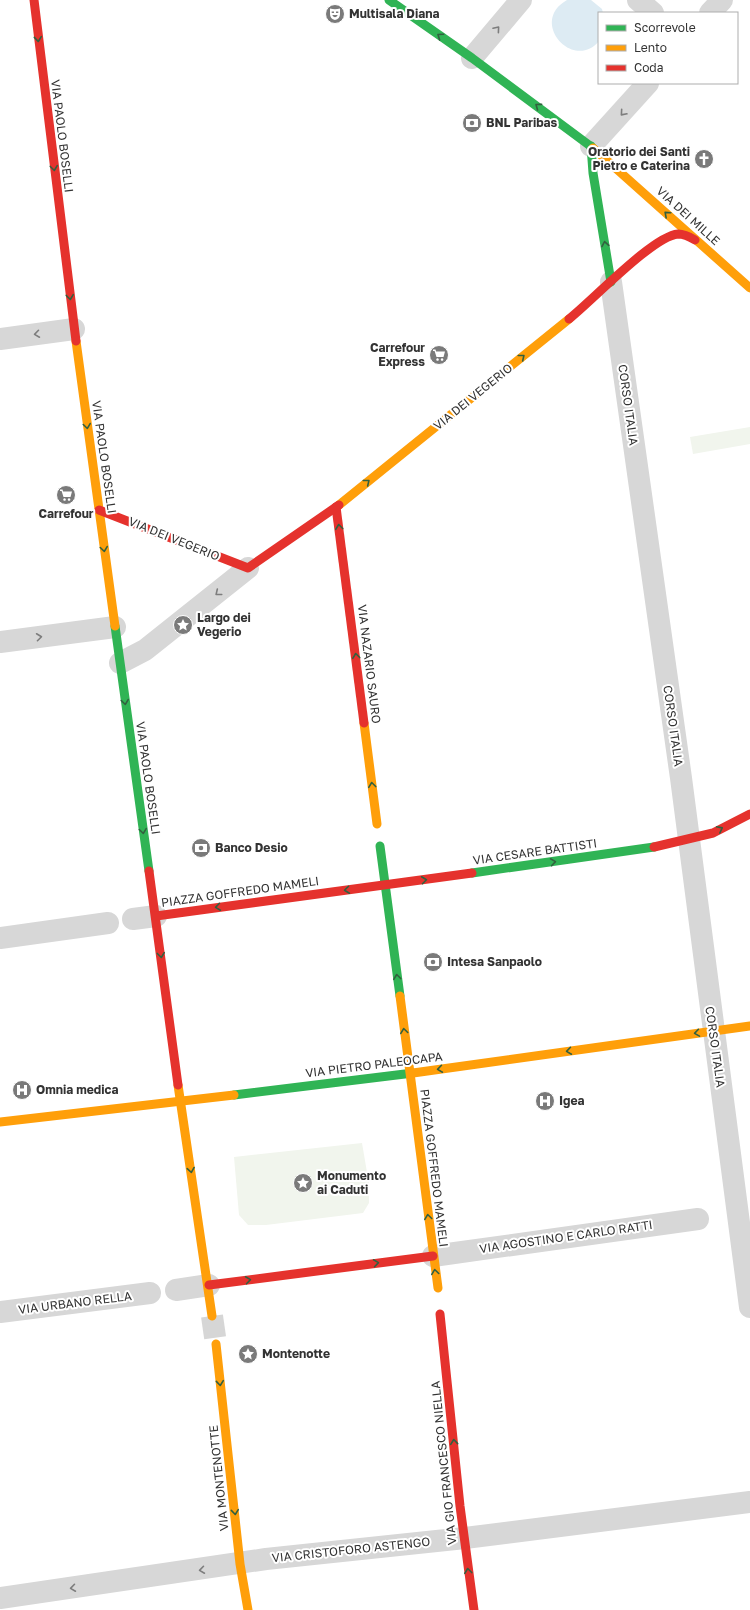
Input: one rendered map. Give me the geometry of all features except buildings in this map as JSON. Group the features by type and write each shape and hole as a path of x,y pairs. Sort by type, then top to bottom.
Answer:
{"street":[{"name":"VIA PAOLO BOSELLI","path":"34,0 74,329 156,916"},
{"name":"VIA DEI MILLE","path":"389,0 472,58 592,146 750,288"},
{"path":"472,58 521,0"},
{"path":"638,0 652,12"},
{"path":"711,12 722,0"},
{"path":"592,146 647,84"},
{"name":"CORSO ITALIA","path":"592,146 593,173 611,282 688,840 750,1307"},
{"name":"VIA DEI VEGERIO","path":"120,663 145,650 248,568 336,507 582,309 649,248 666,237 678,234 686,235 696,240"},
{"path":"0,339 74,329"},
{"name":"VIA NAZARIO SAURO","path":"336,507 378,824"},
{"name":"VIA DEI VEGERIO","path":"99,510 248,568"},
{"path":"0,642 115,627"},
{"name":"VIA CESARE BATTISTI","path":"385,885 637,849 688,840 713,833 750,814"},
{"path":"380,846 385,885"},
{"name":"PIAZZA GOFFREDO MAMELI","path":"385,885 433,1256 209,1286 180,1101 156,916 385,885"},
{"path":"133,919 156,916"},
{"path":"0,938 108,923"},
{"name":"VIA PIETRO PALEOCAPA","path":"0,1122 129,1108 410,1073 750,1026"},
{"name":"VIA AGOSTINO E CARLO RATTI","path":"433,1256 698,1219"},
{"path":"433,1256 438,1288"},
{"path":"176,1290 209,1286 212,1316"},
{"name":"VIA URBANO RELLA","path":"0,1312 150,1293"},
{"name":"VIA GIO FRANCESCO NIELLA","path":"440,1314 474,1610"},
{"name":"VIA MONTENOTTE","path":"216,1344 240,1564 248,1610"},
{"name":"VIA CRISTOFORO ASTENGO","path":"0,1598 274,1558 465,1538 744,1503"}],"shaded area":[{"path":"567,0 591,0 602,9 603,12 598,12 598,42 589,49 578,51 568,47 559,40 553,31 552,20 556,9"},
{"path":"750,427 750,444 693,454 690,437"},
{"path":"362,1143 369,1184 369,1203 363,1213 266,1225 248,1225 239,1215 234,1157"}],"tunnel":[{"path":"212,1316 216,1344"}],"traffic: fast":[{"path":"389,0 472,58 593,148"},
{"path":"591,146 593,173 611,282"},
{"path":"115,626 149,871"},
{"path":"380,846 400,996"},
{"path":"472,873 654,847"},
{"path":"234,1095 413,1073"}],"traffic: slow":[{"path":"593,148 750,288"},
{"path":"339,505 569,319"},
{"path":"76,341 115,626"},
{"path":"364,723 377,824"},
{"path":"400,996 438,1288"},
{"path":"413,1073 750,1026"},
{"path":"178,1085 212,1316"},
{"path":"0,1122 234,1095"},
{"path":"216,1344 240,1564 248,1610"}],"traffic: jam":[{"path":"34,0 76,341"},
{"path":"569,319 623,270 667,237 678,234 695,240"},
{"path":"99,510 248,568 339,505"},
{"path":"336,507 364,723"},
{"path":"654,847 713,833 750,814"},
{"path":"149,871 178,1085"},
{"path":"156,916 472,873"},
{"path":"209,1285 433,1256"},
{"path":"440,1314 460,1506 474,1610"}],"place":[{"name":"Multisala Diana","path":"335,14"},
{"name":"BNL Paribas","path":"472,123"},
{"name":"Oratorio dei Santi Pietro e Caterina","path":"704,159"},
{"name":"Carrefour Express","path":"439,355"},
{"name":"Carrefour","path":"66,495"},
{"name":"Largo dei Vegerio","path":"183,625"},
{"name":"Banco Desio","path":"201,848"},
{"name":"Intesa Sanpaolo","path":"433,962"},
{"name":"Omnia medica","path":"22,1090"},
{"name":"Igea","path":"545,1101"},
{"name":"Monumento ai Caduti","path":"303,1183"},
{"name":"Montenotte","path":"248,1354"}]}
